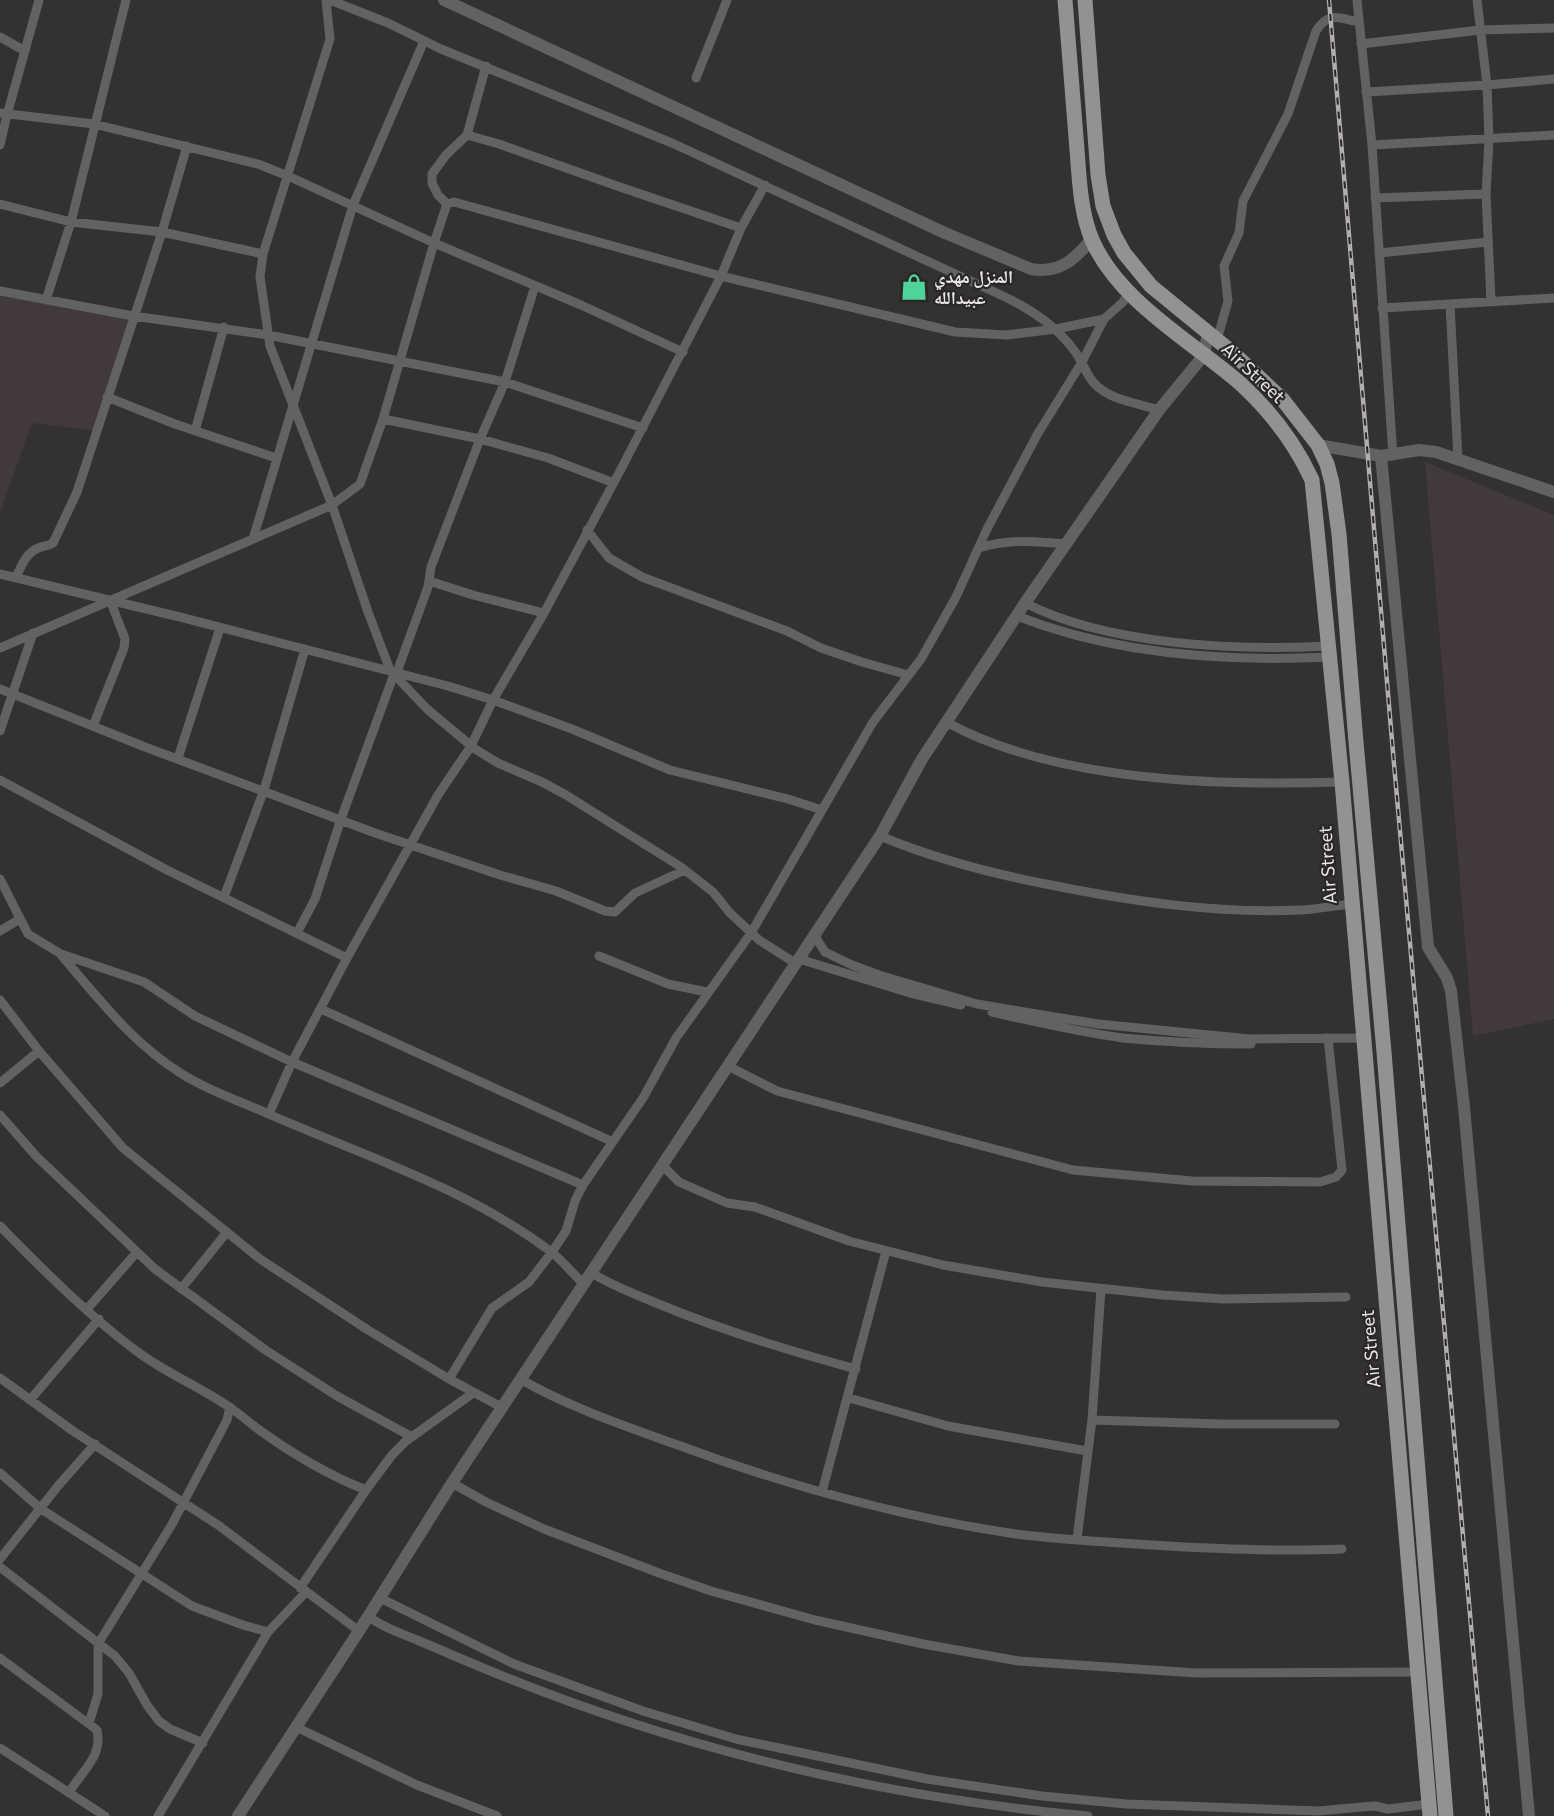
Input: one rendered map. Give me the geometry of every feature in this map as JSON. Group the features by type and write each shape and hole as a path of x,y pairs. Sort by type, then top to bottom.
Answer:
{"main road":[{"name":"Air Street","path":"1065,0 1080,181 1092,239 1113,274 1129,292 1242,386 1273,418 1293,443 1312,480 1342,782 1430,1810"},
{"name":"Air Street","path":"1085,0 1098,175 1107,219 1124,253 1165,298 1213,336 1283,400 1318,445 1327,464 1332,483 1339,534 1345,624 1384,1052 1446,1816"}],"street":[{"path":"0,145 3,114 25,51 39,0"},
{"path":"46,300 71,222 126,0"},
{"path":"1159,410 1103,392 1086,374 1082,362 1056,329 1030,309 672,142 328,0 330,39 263,254 260,276 268,335 292,405 332,505 368,612 394,672 427,709 471,746 498,763 566,795 685,870 712,892 751,933 775,952 797,961 910,993 1056,1027 1122,1038 1228,1044 1310,1044 1326,1038"},
{"path":"444,0 945,233 1031,269 1042,271 1057,269 1075,258 1092,239"},
{"path":"696,78 727,0"},
{"path":"1357,0 1372,145 1382,308 1387,456 1428,946 1447,978 1451,991 1463,1097 1529,1816"},
{"path":"1477,0 1487,85 1489,140 1486,194 1491,300"},
{"path":"238,1816 359,1631 452,1482 880,836 922,759 946,722 1025,603 1159,410 1204,355 1228,301 1224,266 1239,233 1243,201 1288,114 1316,31 1327,18 1359,22"},
{"path":"1361,44 1480,30 1554,28"},
{"path":"0,38 25,51"},
{"path":"253,539 353,205 424,41"},
{"path":"447,204 438,195 432,183 432,174 446,155 467,135 486,66"},
{"path":"1366,92 1554,79"},
{"path":"3,114 94,124 237,158 288,176 682,352"},
{"path":"467,135 741,228"},
{"path":"1372,145 1554,135"},
{"path":"16,578 27,557 37,548 48,547 53,543 76,492 162,232 187,146"},
{"path":"269,1114 292,1062 348,958 438,795 471,746 493,700 544,613 614,483 721,276 741,228 765,185"},
{"path":"1375,198 1486,194"},
{"path":"447,204 454,202 721,276 955,332 1007,335 1056,329 1104,319"},
{"path":"0,204 71,222 162,232 263,254"},
{"path":"0,648 332,505 360,484 383,419 447,204"},
{"path":"1379,253 1488,242"},
{"path":"297,933 315,899 341,819 429,581 431,567 480,439 505,382 535,285"},
{"path":"0,291 134,316 224,327 505,382 643,428"},
{"path":"449,1379 492,1308 529,1282 566,1231 575,1201 583,1185 643,1098 676,1038 751,933 873,722 921,658 956,597 1037,435 1082,362 1104,319 1123,302 1129,292"},
{"path":"1382,308 1554,298"},
{"path":"1450,304 1458,459"},
{"path":"195,431 224,327"},
{"path":"107,397 195,431 276,458"},
{"path":"383,419 480,439 548,458 614,483"},
{"path":"1318,445 1387,456 1427,450 1554,492"},
{"path":"587,530 609,558 642,577 787,631 821,648 908,675"},
{"path":"979,548 1019,540 1066,544"},
{"path":"0,574 394,672 493,700 572,729 670,770 788,799 822,810"},
{"path":"429,581 544,613"},
{"path":"93,726 124,648 125,639 111,600"},
{"path":"1025,603 1076,623 1171,641 1328,651"},
{"path":"1017,616 1075,635 1147,648 1221,657 1282,659 1328,651"},
{"path":"178,758 220,628"},
{"path":"0,731 33,633"},
{"path":"224,897 264,790 304,649"},
{"path":"0,689 411,846 556,891 604,910 615,912 635,892 685,870"},
{"path":"946,722 974,737 1013,750 1073,765 1124,773 1225,782 1284,784 1342,782"},
{"path":"0,780 68,818 348,958"},
{"path":"880,836 914,850 1002,875 1127,899 1244,909 1301,910 1351,904"},
{"path":"0,879 28,934 61,954 144,982 195,1016 292,1062 583,1185"},
{"path":"0,931 20,919"},
{"path":"814,935 825,952 852,965 977,1004 1110,1025 1250,1039 1363,1038"},
{"path":"61,954 123,1027 153,1054 183,1075 269,1114 440,1185 501,1218 552,1252 583,1283"},
{"path":"599,956 668,984 707,992"},
{"path":"0,1000 39,1051 123,1148 226,1232 279,1272 368,1330 473,1393 503,1408"},
{"path":"321,1010 613,1142"},
{"path":"728,1066 777,1091 1073,1170 1192,1181 1320,1182 1336,1177 1342,1170 1326,1038"},
{"path":"0,1083 39,1051"},
{"path":"0,1115 36,1156 155,1269 264,1349 337,1396 412,1437"},
{"path":"0,1131 8,1124"},
{"path":"662,1165 679,1182 728,1203 755,1207 816,1230 943,1265 1101,1290 1223,1299 1346,1297"},
{"path":"0,1226 87,1309 143,1356 230,1407 259,1430 299,1455 334,1476 366,1490"},
{"path":"181,1288 226,1232"},
{"path":"822,1492 849,1398 886,1251"},
{"path":"87,1309 137,1252"},
{"path":"590,1272 645,1299 705,1322 780,1348 856,1369"},
{"path":"1077,1539 1092,1420 1101,1290"},
{"path":"30,1400 99,1319"},
{"path":"0,1378 241,1541 359,1631"},
{"path":"520,1379 555,1398 715,1459 792,1484 896,1511 1018,1534 1228,1550 1342,1549"},
{"path":"158,1816 268,1632 303,1590 366,1490 392,1455 412,1437 473,1393"},
{"path":"849,1398 948,1426 1087,1452"},
{"path":"90,1723 98,1694 98,1644 184,1502 227,1420 230,1407"},
{"path":"1092,1420 1221,1424 1335,1424"},
{"path":"0,1559 95,1444"},
{"path":"0,1473 41,1509 192,1606 268,1632"},
{"path":"452,1482 486,1502 544,1529 659,1574 815,1620 923,1644 1019,1661 1185,1672 1299,1674 1419,1672"},
{"path":"0,1567 115,1656 129,1673 159,1721 170,1729 202,1743"},
{"path":"380,1598 514,1664 653,1714 736,1739 812,1756 927,1779 1042,1796 1126,1804 1318,1811 1375,1806 1392,1811 1430,1810"},
{"path":"368,1616 408,1636 509,1679 638,1725 731,1754 924,1794 1041,1812 1088,1816"},
{"path":"0,1658 97,1730 99,1740 96,1754 69,1793"},
{"path":"297,1727 417,1785 496,1816"},
{"path":"0,1748 105,1816"},
{"path":"1379,1816 1392,1811"}],"shaded area":[{"path":"0,290 134,315 98,431 32,423 0,512"},
{"path":"1425,462 1554,515 1554,1019 1473,1036"}],"railway":[{"path":"1329,0 1394,764 1488,1816"}],"place":[{"name":"المنزل مهدي عبيدالله","path":"914,287"}]}
